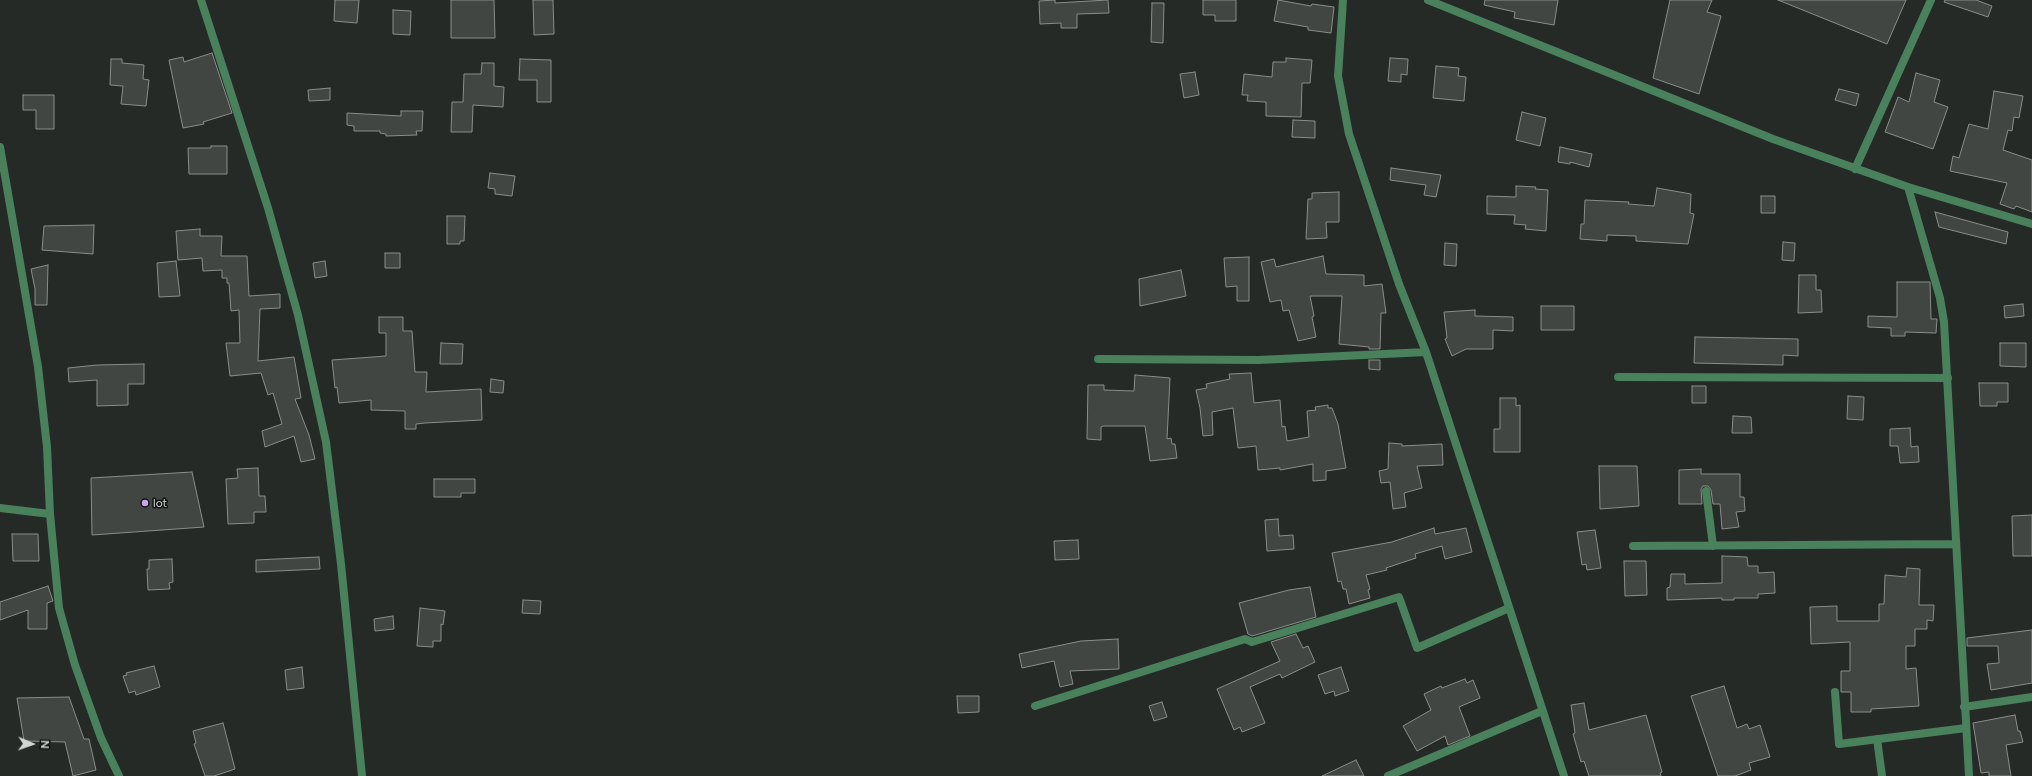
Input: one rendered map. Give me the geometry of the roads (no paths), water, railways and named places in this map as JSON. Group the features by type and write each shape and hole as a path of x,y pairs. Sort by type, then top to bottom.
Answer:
{"street":[{"path":"201,0 268,208 296,308 326,442 341,564 362,776"},
{"path":"1343,0 1338,76 1349,134 1399,284 1426,352 1564,776"},
{"path":"1428,0 1773,139 1908,187 2032,224"},
{"path":"1855,169 1931,0"},
{"path":"0,147 38,368 47,447 50,514 60,608 78,672 101,738 119,776"},
{"path":"1908,187 1940,298 1944,322 1969,776"},
{"path":"1098,359 1259,360 1426,352"},
{"path":"1618,377 1948,378"},
{"path":"1706,490 1713,546"},
{"path":"0,508 50,514"},
{"path":"1633,546 1956,544"},
{"path":"1035,706 1245,639 1252,642 1399,597 1417,648 1509,608"},
{"path":"1835,692 1839,744 1966,728"},
{"path":"1964,707 2032,697"},
{"path":"1388,776 1542,711"},
{"path":"1877,739 1882,776"}],"place":[{"name":"lot","path":"145,503"}]}
